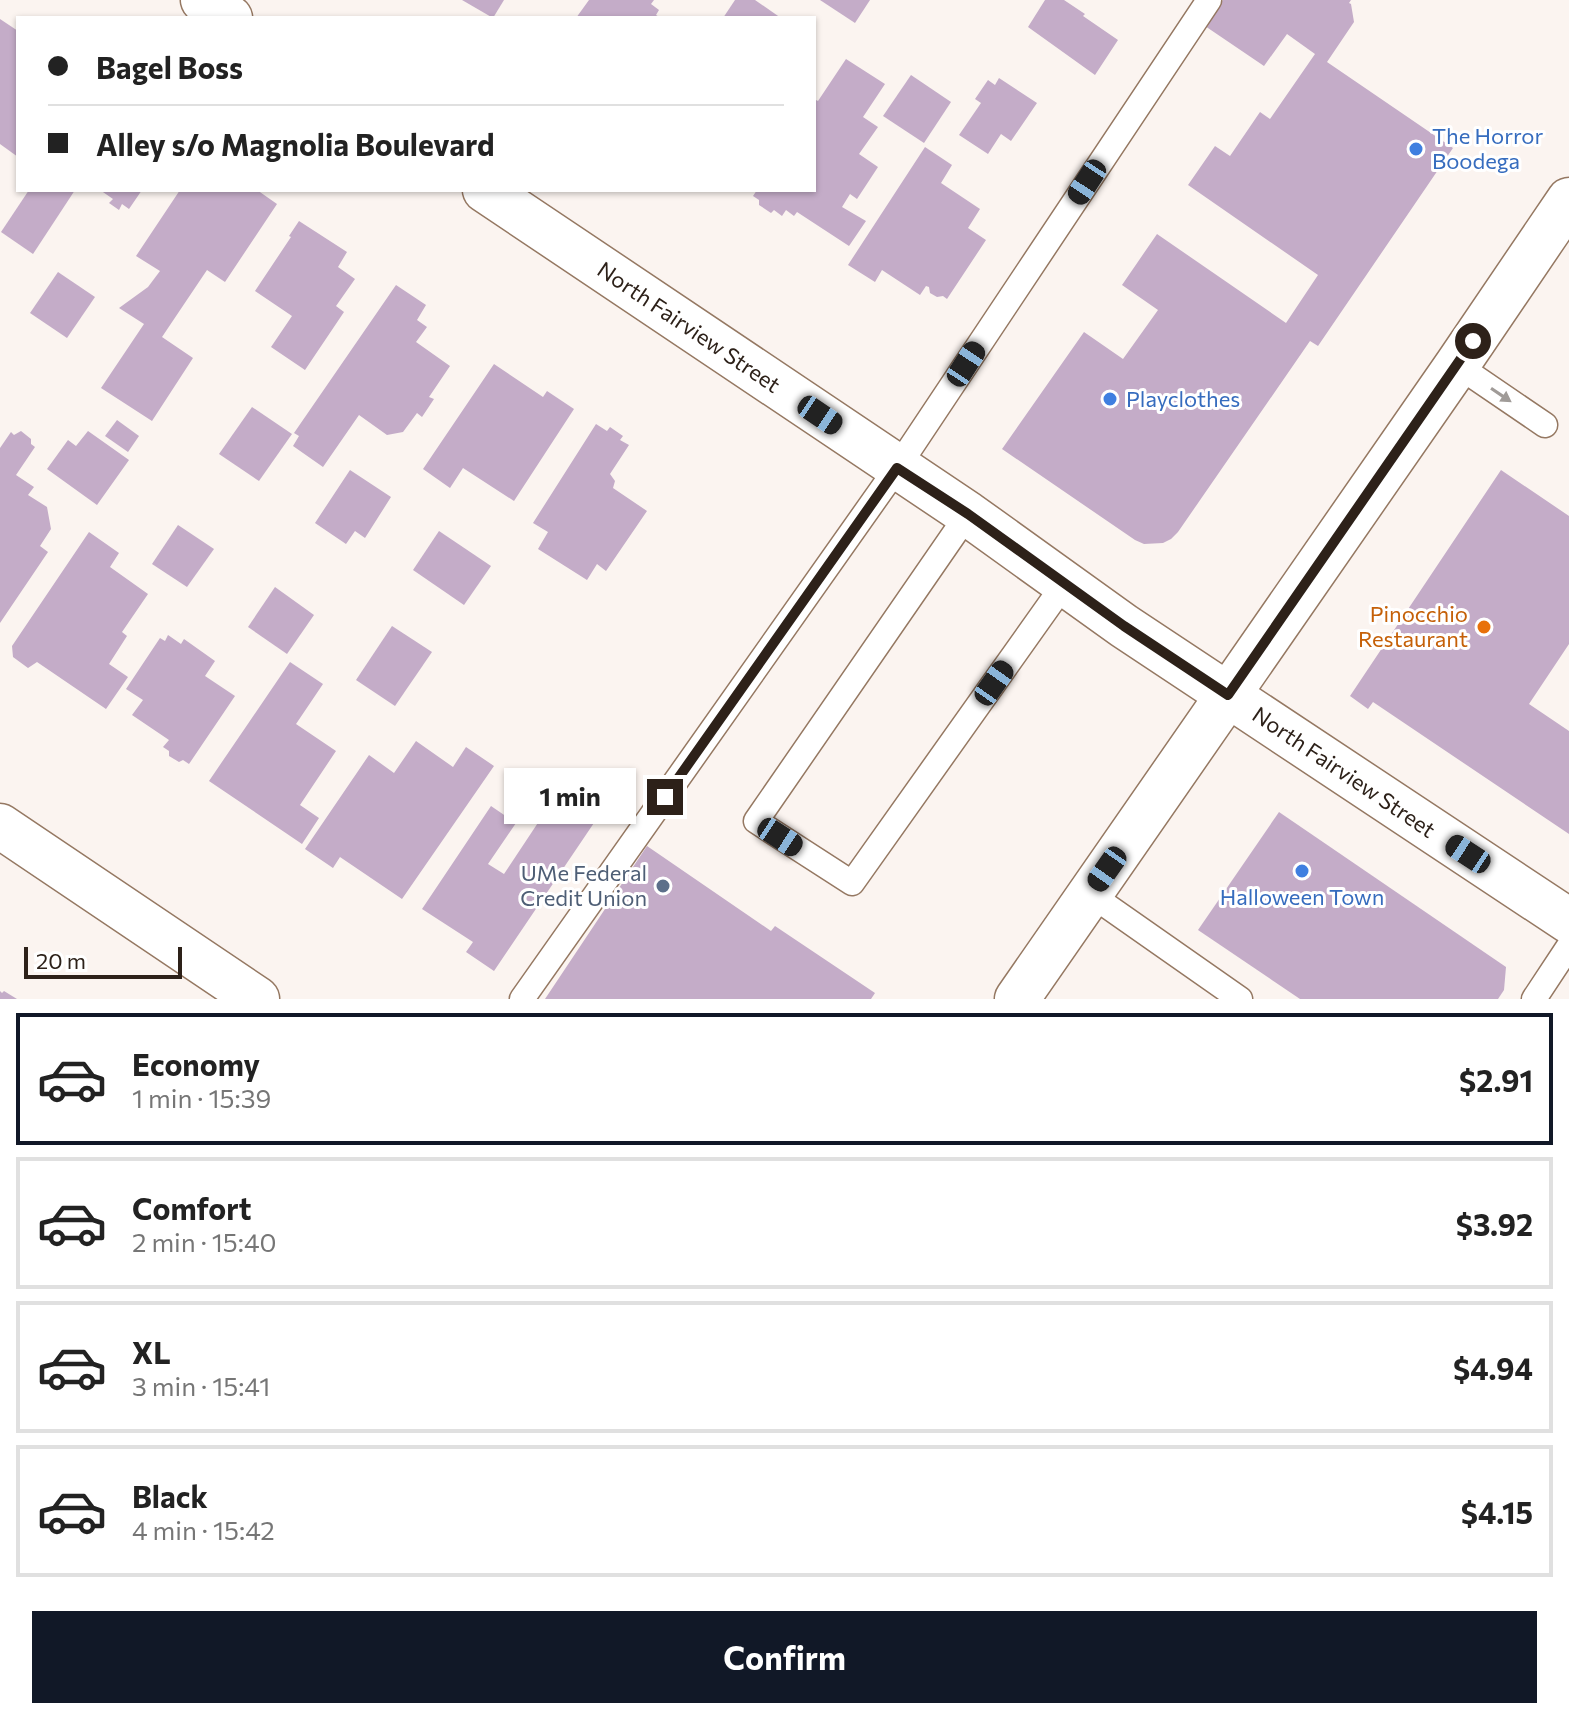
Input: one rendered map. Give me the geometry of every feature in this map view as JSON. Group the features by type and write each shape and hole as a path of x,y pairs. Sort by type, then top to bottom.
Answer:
{"street":[{"path":"203,0 227,16"},
{"name":"North Fairview Street","path":"488,192 968,514 1228,695 1569,921"},
{"path":"1017,999 1569,200"},
{"path":"0,826 257,999"}],"lane":[{"path":"522,999 897,468 1209,0"},
{"path":"1457,365 1545,425"},
{"path":"968,514 756,821 852,883 1065,583"},
{"path":"1090,894 1240,999"},
{"path":"1534,999 1569,946"}],"building":[{"path":"462,0 504,0 494,16"},
{"path":"589,0 654,0 651,4 659,10 658,16 577,16"},
{"path":"735,0 755,0 778,16 724,16"},
{"path":"820,0 870,0 855,23"},
{"path":"1045,0 1064,0 1118,40 1095,75 1028,27"},
{"path":"1223,0 1351,0 1354,22 1327,62 1453,148 1318,346 1310,341 1178,532 1163,543 1144,544 1002,449 1084,332 1123,359 1158,310 1122,285 1157,234 1286,323 1318,275 1188,185 1215,146 1230,156 1260,112 1270,119 1315,54 1287,34 1264,66 1205,26"},
{"path":"0,19 16,30 16,156 0,144"},
{"path":"846,59 885,84 863,117 878,127 859,154 878,167 857,199 850,194 842,207 866,221 849,246 797,212 794,216 786,210 782,216 774,210 771,213 759,205 759,200 753,196 756,192 816,192 818,101"},
{"path":"911,75 951,102 924,143 883,116"},
{"path":"999,78 1037,103 1011,141 1001,134 988,154 959,135 981,103 975,99 988,80 995,85"},
{"path":"925,147 952,165 941,183 980,209 968,228 986,240 947,299 930,293 926,286 920,295 882,270 875,282 848,265"},
{"path":"28,192 74,192 33,254 1,232"},
{"path":"103,192 141,192 129,209 122,204 119,210 109,203 113,199"},
{"path":"179,192 260,192 277,204 225,282 207,270 162,337 193,358 152,421 101,388 144,324 119,308 148,287 160,271 136,256"},
{"path":"299,221 347,252 338,267 355,279 336,306 344,312 305,370 271,347 292,316 255,291"},
{"path":"58,272 95,297 67,338 30,313"},
{"path":"396,285 426,305 417,320 427,327 416,342 450,366 429,397 434,399 422,417 417,413 403,432 387,435 359,415 323,467 293,446 299,436 294,433"},
{"path":"494,364 543,397 547,391 574,409 514,501 463,468 450,488 423,469"},
{"path":"252,407 292,434 259,481 219,454"},
{"path":"117,420 139,436 128,452 105,436"},
{"path":"596,424 607,431 610,427 623,436 620,440 629,445 610,474 615,481 613,488 647,511 606,571 597,564 587,580 538,549 548,532 533,523"},
{"path":"21,431 35,447 16,475 34,487 28,495 47,507 51,529 40,546 48,552 0,623 0,448 11,432 14,435"},
{"path":"88,431 129,460 97,505 47,469 68,440 76,446"},
{"path":"350,470 391,497 365,538 355,531 346,544 315,523"},
{"path":"1501,470 1569,516 1569,644 1529,704 1569,731 1569,834 1373,702 1368,709 1350,696"},
{"path":"178,525 214,549 187,587 152,564"},
{"path":"439,531 491,566 464,605 413,570"},
{"path":"89,532 119,553 110,567 148,594 122,632 127,636 109,664 128,677 106,709 37,662 28,668 13,657 12,646"},
{"path":"275,587 314,615 287,654 248,627"},
{"path":"392,626 432,652 395,706 356,680"},
{"path":"168,635 181,644 184,639 215,661 205,676 235,696 189,764 169,756 169,751 163,747 169,740 132,715 143,700 126,689 160,638 165,641"},
{"path":"290,662 323,684 296,724 336,751 300,805 319,818 302,844 209,781"},
{"path":"416,741 453,767 466,747 494,766 402,899 340,857 333,868 305,849 369,755 394,773"},
{"path":"561,788 600,814 494,971 466,952 473,942 422,909 491,806 516,823 488,864 504,874"},
{"name":"Halloween Town","path":"1279,812 1506,967 1504,990 1498,999 1300,999 1198,930"},
{"name":"UMe Federal Credit Union","path":"647,846 771,931 775,926 875,993 871,999 545,999"},
{"path":"0,991 4,991 17,999 0,999"}],"place":[{"name":"The Horror Boodega","path":"1416,149"},
{"name":"Playclothes","path":"1110,399"},
{"name":"Pinocchio Restaurant","path":"1484,627"},
{"name":"Halloween Town","path":"1302,871"},
{"name":"UMe Federal Credit Union","path":"663,886"}],"route":[{"path":"665,797 897,468 1228,695 1473,341"}]}
